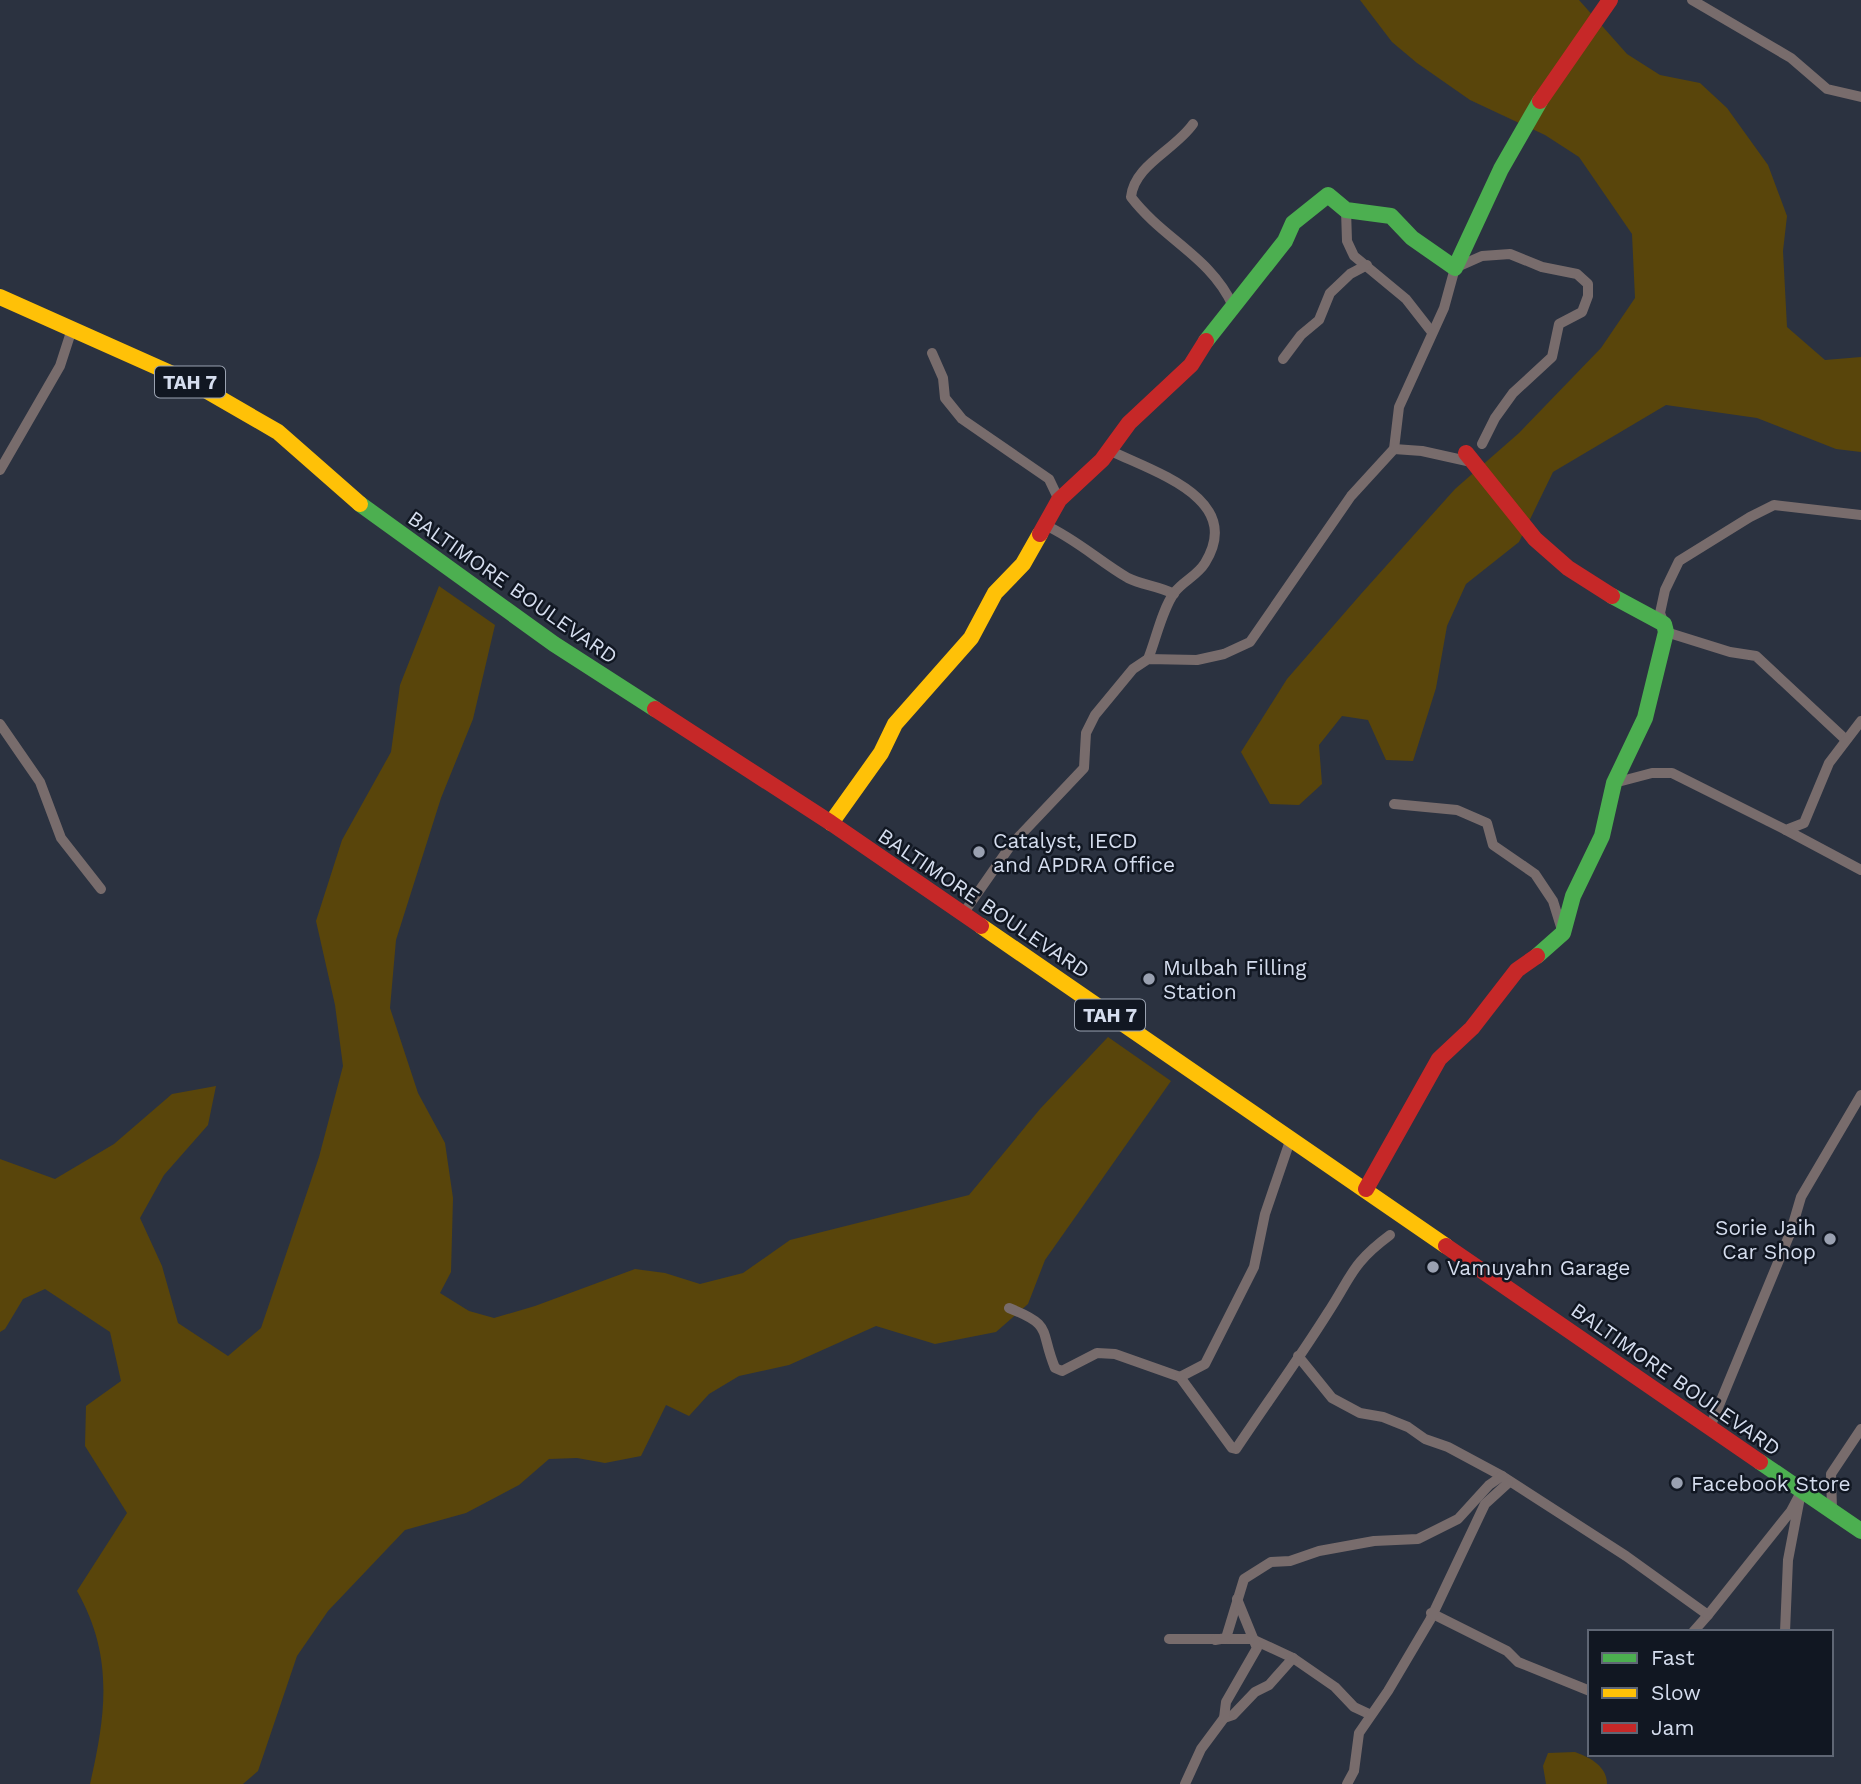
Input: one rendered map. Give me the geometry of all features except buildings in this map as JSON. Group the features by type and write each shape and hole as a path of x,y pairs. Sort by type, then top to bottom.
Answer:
{"main road":[{"path":"831,824 848,795 881,753 895,724 971,638 995,593 1023,564 1059,500 1109,450 1129,423 1191,365 1211,333 1285,241 1293,223 1328,195 1346,210 1391,216 1412,237 1455,268 1518,137 1562,71 1573,47 1608,2"},
{"name":"TAH 7","path":"0,297 72,329"},
{"name":"BALTIMORE BOULEVARD","path":"72,329 195,384 278,432 358,502 554,644 831,824 1861,1531"},
{"path":"1366,1189 1439,1059 1472,1028 1517,970 1552,946 1563,933 1573,896 1602,836 1614,783 1645,718 1665,628 1592,587 1553,559 1471,458"}],"street":[{"path":"1692,0 1791,58 1827,89 1861,97"},
{"path":"1193,124 1181,141 1161,155 1132,183 1131,197 1144,214 1215,273 1233,306"},
{"path":"1346,210 1347,241 1354,256 1406,299 1431,331"},
{"path":"963,914 1011,845 1084,768 1086,733 1095,715 1133,668 1148,659 1197,660 1224,654 1250,642 1351,496 1394,449 1399,408 1452,287 1455,268 1482,256 1510,254 1542,267 1577,274 1588,284 1588,296 1582,312 1559,324 1552,357 1513,393 1494,418 1482,444"},
{"path":"1283,359 1301,335 1319,320 1330,293 1350,274 1367,265"},
{"path":"0,470 60,366 72,329"},
{"path":"932,353 943,378 945,398 962,419 1049,479 1059,500"},
{"path":"1394,449 1471,458"},
{"path":"1109,450 1185,488 1205,503 1216,521 1211,549 1205,563 1174,594 1148,659"},
{"path":"1845,739 1756,656 1730,652 1665,628 1660,613 1665,590 1679,561 1774,505 1861,515"},
{"path":"1045,525 1082,544 1130,579 1155,584 1174,594"},
{"path":"1786,830 1804,823 1829,763 1861,721"},
{"path":"0,724 40,782 61,838 102,889"},
{"path":"1614,783 1652,773 1672,773 1861,870"},
{"path":"1394,804 1457,810 1487,823 1493,845 1535,874 1553,901 1563,933"},
{"path":"1710,1427 1779,1261 1801,1197 1861,1095"},
{"path":"1180,1377 1205,1364 1254,1267 1265,1214 1291,1138"},
{"path":"1009,1308 1035,1318 1044,1328 1055,1368 1062,1371 1097,1353 1115,1354 1180,1377 1232,1448 1236,1449 1329,1312 1349,1274 1366,1252 1390,1235"},
{"path":"1298,1356 1332,1398 1360,1413 1383,1417 1448,1447 1626,1556 1708,1615"},
{"path":"1832,1510 1831,1474 1861,1429"},
{"path":"1215,1640 1226,1638 1244,1579 1271,1562 1290,1561 1374,1541 1418,1539 1458,1519 1489,1485 1505,1480"},
{"path":"1348,1784 1354,1770 1359,1733 1369,1714 1388,1691 1431,1614 1485,1504 1505,1480"},
{"path":"1695,1630 1791,1511 1801,1492"},
{"path":"1785,1630 1788,1560 1801,1492"},
{"path":"1185,1784 1201,1749 1224,1718 1226,1702 1257,1648 1237,1598"},
{"path":"1431,1614 1507,1651 1518,1662 1588,1690"},
{"path":"1169,1639 1252,1640 1293,1658 1335,1687 1354,1707 1369,1714"},
{"path":"1224,1718 1233,1715 1255,1692 1269,1685 1293,1658"}],"shaded area":[{"path":"1360,0 1579,0 1627,54 1660,75 1700,83 1727,108 1768,165 1787,216 1783,251 1787,327 1825,360 1861,357 1861,452 1836,449 1757,418 1666,405 1553,472 1519,542 1466,584 1447,626 1436,688 1413,761 1386,760 1368,720 1342,716 1319,745 1322,784 1299,805 1270,804 1241,752 1287,679 1455,489 1519,433 1601,348 1635,298 1632,234 1579,157 1545,135 1470,100 1417,63 1392,42"},
{"path":"439,586 495,625 473,719 441,798 396,940 390,1008 418,1093 445,1143 453,1198 451,1272 440,1293 469,1311 494,1318 535,1306 635,1269 665,1273 700,1284 743,1273 790,1240 969,1195 1040,1109 1108,1037 1171,1081 1045,1260 1028,1304 996,1332 935,1344 876,1326 789,1365 739,1376 709,1394 689,1416 666,1405 641,1456 605,1463 577,1458 549,1459 519,1485 466,1513 405,1530 328,1611 297,1656 258,1771 243,1784 90,1784 103,1709 102,1662 89,1615 77,1591 127,1513 85,1446 86,1406 121,1381 110,1332 45,1289 23,1299 5,1329 0,1332 0,1159 55,1179 114,1144 172,1094 216,1086 208,1125 164,1175 140,1218 162,1266 178,1323 228,1356 261,1328 319,1157 343,1066 335,1005 316,921 342,840 391,752 400,685"},
{"path":"1575,1752 1601,1767 1607,1784 1546,1784 1543,1766 1548,1753"}],"traffic: fast":[{"path":"1206,341 1285,241 1293,223 1328,195 1346,210 1391,216 1412,238 1455,268 1501,169 1540,101"},
{"path":"360,504 554,644 655,709"},
{"path":"1537,956 1563,933 1573,896 1602,836 1614,783 1645,718 1666,632 1664,624 1612,596"},
{"path":"1760,1462 1861,1531"}],"traffic: slow":[{"path":"0,297 195,384 278,432 360,504"},
{"path":"831,823 881,753 895,724 971,638 995,593 1023,564 1040,534"},
{"path":"981,926 1446,1246"}],"traffic: jam":[{"path":"1540,101 1610,0"},
{"path":"1040,534 1059,500 1102,460 1129,423 1191,365 1206,341"},
{"path":"1466,453 1535,539 1568,568 1612,596"},
{"path":"655,709 831,823 981,926"},
{"path":"1366,1189 1439,1059 1472,1028 1517,970 1537,956"},
{"path":"1446,1246 1760,1462"}],"place":[{"name":"Catalyst, IECD and APDRA Office","path":"979,852"},
{"name":"Mulbah Filling Station","path":"1149,979"},
{"name":"Sorie Jaih Car Shop","path":"1830,1239"},
{"name":"Vamuyahn Garage","path":"1433,1267"},
{"name":"Facebook Store","path":"1677,1483"}]}
